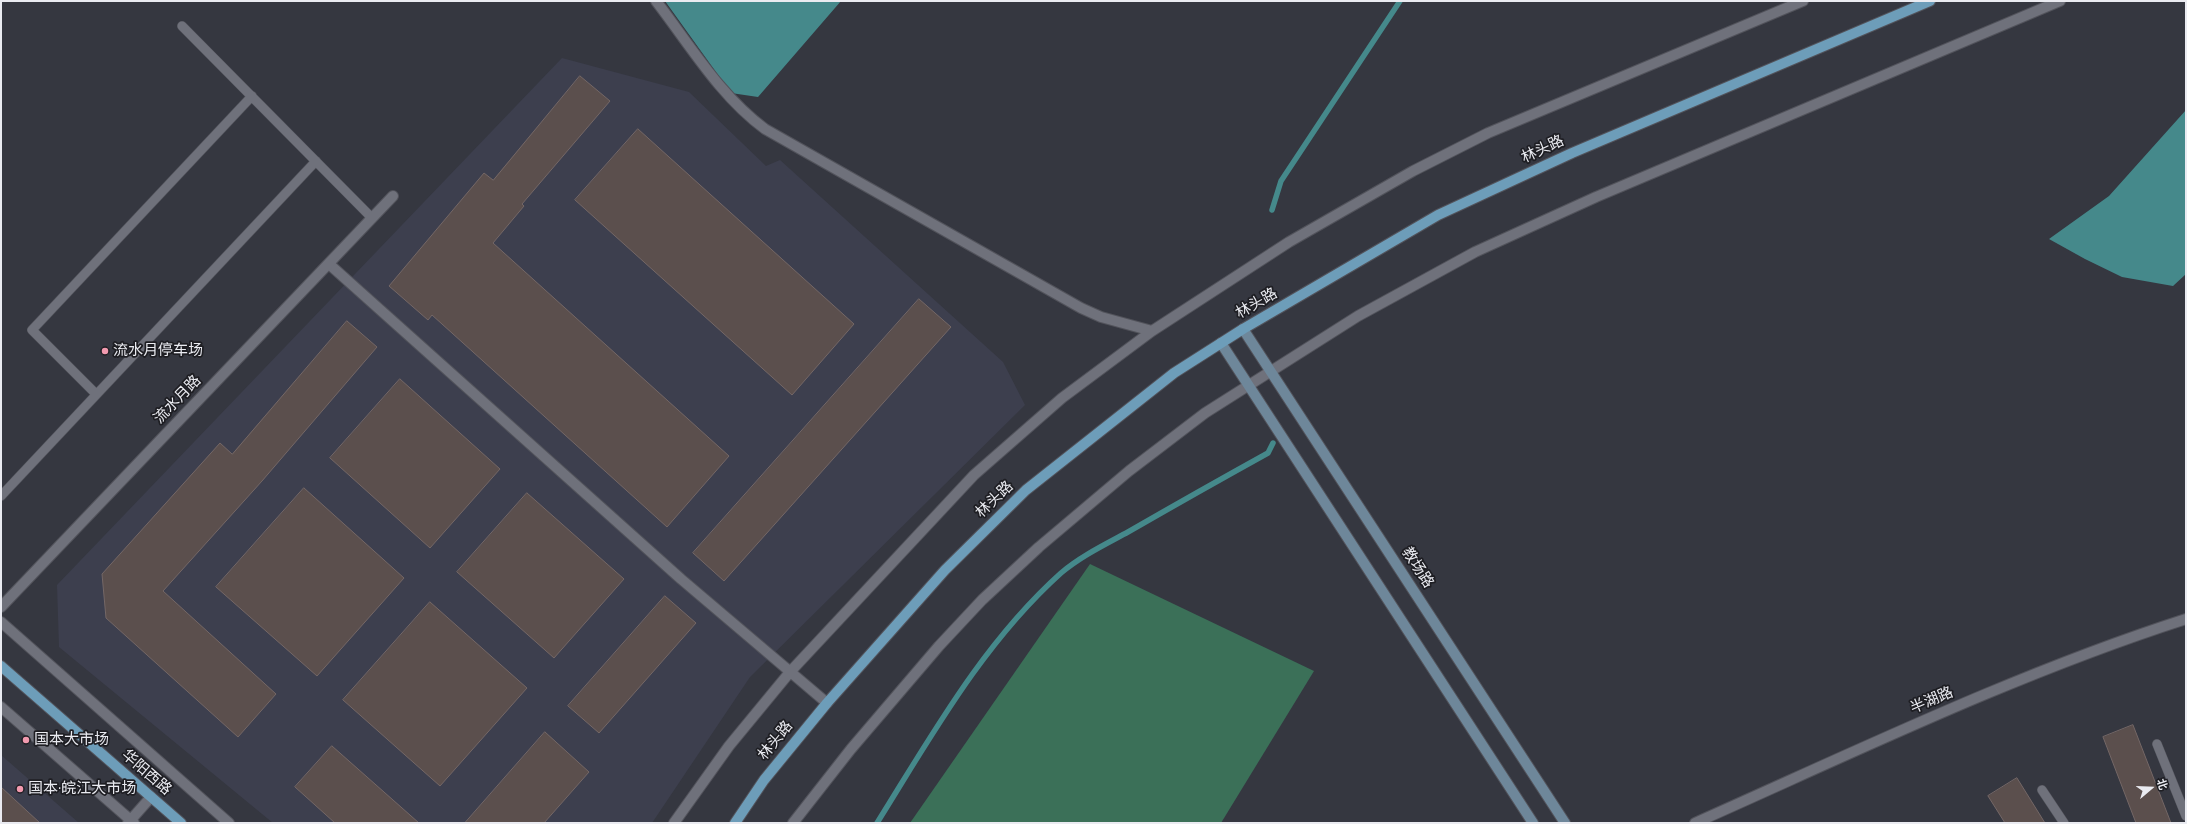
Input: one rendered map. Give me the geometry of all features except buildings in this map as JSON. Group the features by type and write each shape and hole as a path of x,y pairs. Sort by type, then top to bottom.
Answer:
{"main road":[{"name":"林头路","path":"735,823 764,780 827,703 945,570 1026,490 1174,373 1243,329 1438,215 1579,150 1930,1"},
{"name":"教场路","path":"1243,329 1565,823"},
{"path":"1221,343 1533,823"},
{"name":"华阳西路","path":"1,666 181,823"}],"street":[{"path":"656,1 733,101 747,116 765,130 1080,308 1101,316 1152,331"},
{"path":"674,823 729,746 790,672 974,475 1062,398 1152,331 1289,242 1413,171 1488,134 1803,1"},
{"path":"793,823 851,749 939,646 982,600 1039,547 1130,471 1206,413 1358,316 1475,252 1596,197 2060,1"},
{"name":"流水月路","path":"1,607 393,196"},
{"path":"329,264 681,579 827,703"},
{"name":"半湖路","path":"1695,823 1923,721 2110,643 2186,618"},
{"path":"1,622 229,823"},
{"path":"1,707 131,822 151,798"}],"lane":[{"path":"182,26 372,218"},
{"path":"96,394 32,330 252,96"},
{"path":"1,496 316,161"},
{"path":"2157,744 2186,816"},
{"path":"2042,790 2064,823"}],"shaded area":[{"path":"665,1 841,1 758,97 731,93"},
{"path":"562,58 689,92 766,166 780,160 1003,362 1025,405 750,677 652,823 273,823 59,647 57,585"},
{"path":"2186,110 2186,274 2173,286 2122,277 2049,239 2109,196"},
{"path":"1090,564 1314,671 1221,823 910,823"},
{"name":"国本·皖江大市场","path":"1,755 79,823 1,823"}],"waterway":[{"path":"1272,210 1281,181 1400,1"},
{"path":"877,823 960,691 1007,629 1033,600 1061,573 1094,551 1268,453 1273,443"}],"place":[{"name":"流水月停车场","path":"105,351"},
{"name":"国本大市场","path":"26,740"},
{"name":"国本·皖江大市场","path":"20,789"}]}
